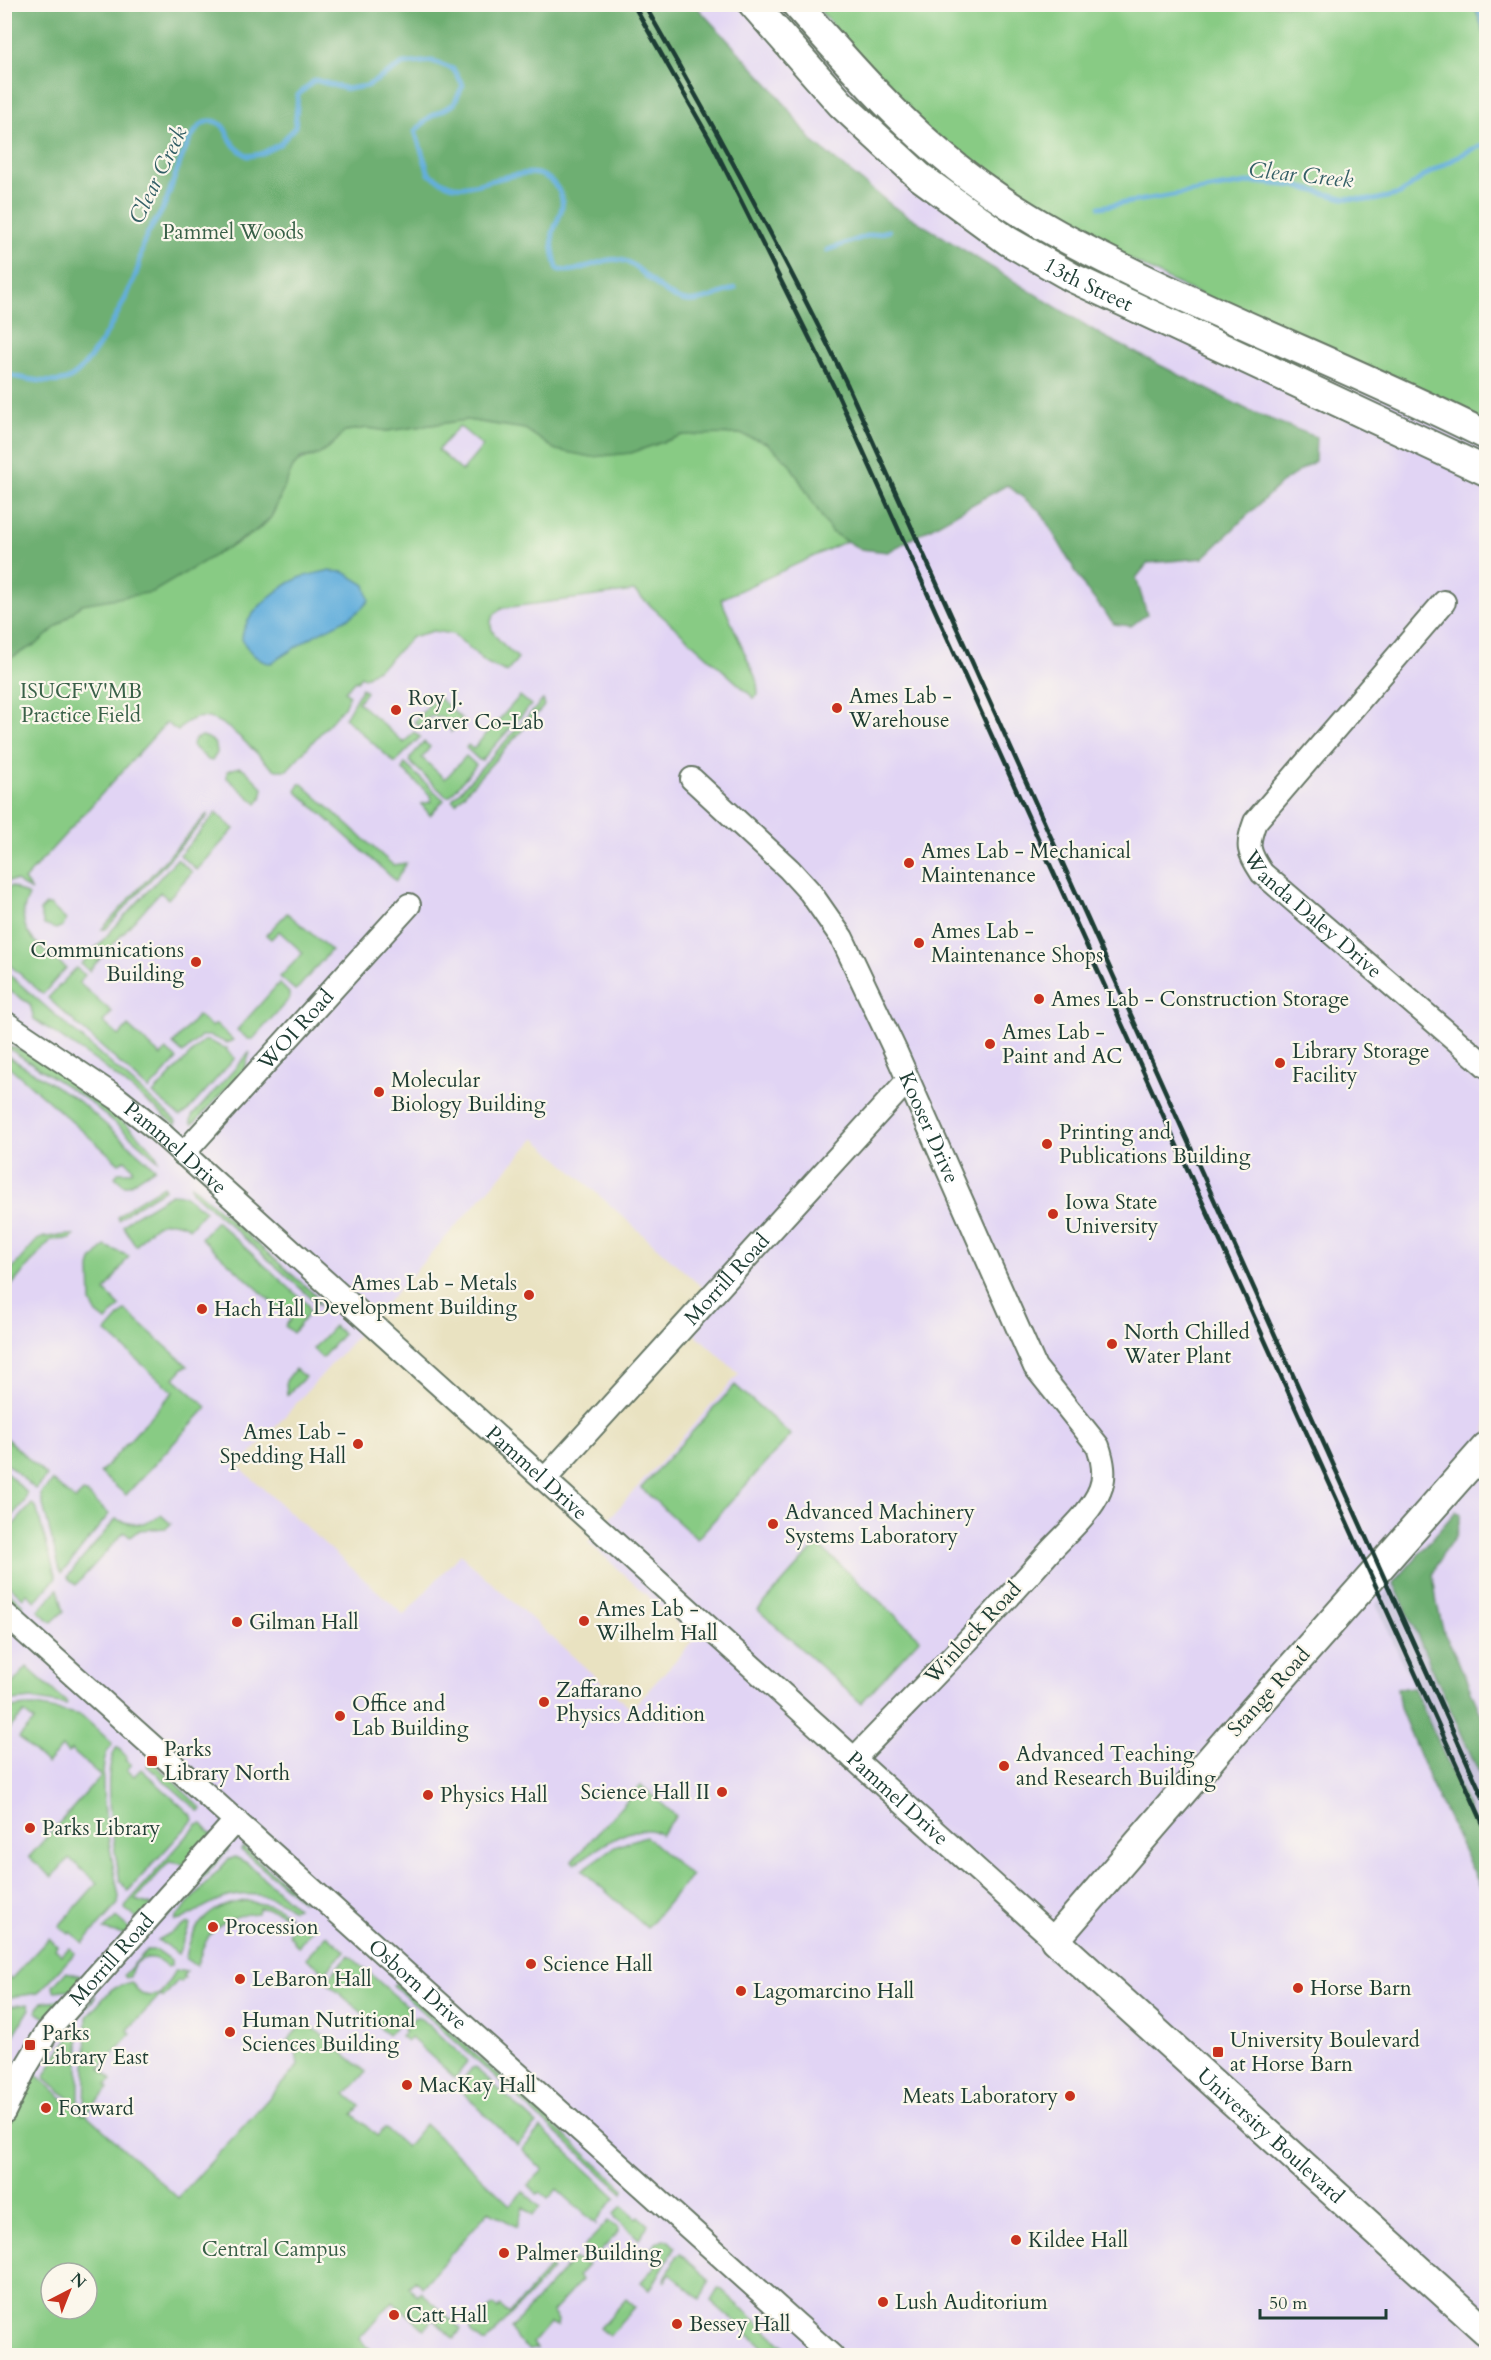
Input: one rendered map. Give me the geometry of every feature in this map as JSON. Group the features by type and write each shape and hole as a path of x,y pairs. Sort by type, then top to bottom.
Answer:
{"main road":[{"name":"13th Street","path":"753,4 841,104 880,142 962,210 1008,241 1073,278 1486,471"},
{"name":"13th Street","path":"796,4 861,78 928,144 979,185 1024,215 1167,290 1486,435"},
{"name":"Stange Road","path":"1055,1940 1228,1739 1486,1447"},
{"name":"University Boulevard","path":"1055,1940 1486,2331"}],"street":[{"name":"Wanda Daley Drive","path":"1444,602 1255,822 1248,840 1251,856 1262,873 1486,1066"},
{"name":"Kooser Drive","path":"692,779 789,869 828,916 850,955 1035,1367 1098,1446 1104,1476 1100,1491 1090,1506"},
{"name":"WOI Road","path":"183,1154 409,905"},
{"name":"Pammel Drive","path":"4,1022 117,1098 183,1154 1055,1940"},
{"name":"Morrill Road","path":"544,1479 908,1080"},
{"name":"Winlock Road","path":"854,1759 1028,1576 1090,1506"},
{"name":"Osborn Drive","path":"4,1612 832,2355"},
{"name":"Morrill Road","path":"4,2112 27,2065 47,2032 236,1820"}],"shaded area":[{"name":"Iowa State University","path":"5,5 1486,5 1486,2355 5,2355","holes":["535,1138 705,1290 679,1319 739,1374 588,1542 695,1639 631,1709 460,1554 404,1615 239,1467"]},
{"path":"1394,1583 1486,1788 1486,1848 1376,1604"}],"green space":[{"name":"Pammel Woods","path":"5,4 695,5 773,89 813,142 894,207 1103,336 1250,411 1316,437 1315,461 1281,483 1203,558 1148,563 1136,578 1147,614 1131,626 1114,624 1086,589 1041,512 1007,485 888,552 860,549 831,532 789,463 767,443 740,434 683,435 631,453 592,457 556,450 525,429 467,420 387,431 368,428 345,431 335,442 317,455 301,458 293,467 271,517 254,532 153,592 82,604 38,643 5,661"},
{"path":"815,5 1486,5 1486,425 1173,282 1030,206 912,118"},
{"name":"ISUCF'V'MB Practice Field","path":"467,420 525,429 556,450 631,453 683,435 740,434 767,443 789,463 831,532 847,541 721,599 757,681 758,695 754,698 634,591 503,608 495,614 491,627 499,641 518,658 507,672 487,663 453,634 433,631 412,637 386,663 364,678 361,676 357,681 355,680 345,691 349,695 344,707 287,770 276,770 271,767 235,733 214,720 203,717 193,719 178,731 166,723 24,880 32,891 16,881 5,881 5,661 38,643 82,604 164,576 216,554 258,530 271,517 294,466 326,450 345,431 368,428 387,431","holes":["459,426 483,446 462,471 438,450"]},
{"path":"362,688 366,692 358,702 404,743 414,732 420,737 395,763 345,718"},
{"path":"437,696 462,719 451,732 446,721 441,717 429,717 419,726 414,722"},
{"path":"520,696 531,705 482,760 479,760 466,748 468,745 473,749"},
{"path":"543,700 545,705 456,803 452,800"},
{"path":"202,736 211,740 216,746 217,753 212,761 192,745 195,739"},
{"path":"424,742 430,747 422,758 445,779 466,756 476,765 450,796 446,796 410,762 410,758"},
{"path":"405,764 444,800 430,815 421,804 431,802 431,796 402,769"},
{"path":"239,767 263,788 261,799 257,804 227,778 227,771"},
{"path":"299,784 302,784 393,865 406,863 396,881 296,791"},
{"path":"208,813 207,817 106,929 102,929"},
{"path":"216,813 234,829 197,870 180,855"},
{"path":"177,859 192,872 168,899 160,892 89,971 81,964"},
{"path":"11,886 29,896 24,908 24,919 26,929 32,938 66,968 43,994 5,961 5,890"},
{"path":"46,905 50,905 66,920 63,926 56,929 44,925 40,911"},
{"path":"287,913 331,950 295,990 280,977 303,953 279,931 271,939 266,935"},
{"path":"76,968 85,975 79,983 112,1012 103,1022 119,1036 128,1026 161,1056 166,1050 177,1059 149,1090 48,998"},
{"path":"4,970 176,1121 176,1125 100,1064 34,1019 30,1004 5,988"},
{"path":"279,983 289,993 289,999 253,1039 248,1039 237,1030"},
{"path":"198,1015 212,1027 216,1024 233,1040 227,1043 210,1036 201,1036 183,1053 173,1044"},
{"path":"203,1041 227,1048 227,1051 235,1058 186,1113 180,1116 153,1094"},
{"path":"12,1047 25,1052 68,1079 137,1134 158,1160 89,1101 8,1048"},
{"path":"250,1052 245,1068 193,1124 192,1116"},
{"path":"4,1054 79,1101 155,1168 129,1185 124,1185 115,1177 119,1172 132,1172 133,1168 125,1160 119,1163 5,1063"},
{"path":"191,1185 315,1295 320,1306 192,1191"},
{"path":"163,1186 165,1189 132,1209 119,1220 118,1217 132,1205"},
{"path":"171,1194 184,1195 205,1211 190,1228 173,1222 153,1227 136,1246 123,1226 131,1218"},
{"path":"216,1221 308,1305 309,1313 293,1333 285,1326 291,1319 201,1238"},
{"path":"74,1236 71,1239 51,1240 5,1293 5,1277 37,1240 44,1237"},
{"path":"105,1246 129,1256 105,1291 120,1306 106,1321 97,1314 91,1303 90,1268 92,1260"},
{"path":"125,1310 188,1366 184,1367 174,1378 207,1407 126,1495 100,1473 173,1392 106,1332"},
{"path":"334,1326 343,1334 322,1358 313,1349"},
{"path":"295,1369 305,1377 287,1395 286,1381"},
{"path":"735,1385 791,1435 697,1539 641,1488"},
{"path":"5,1437 47,1476 35,1489 5,1462"},
{"path":"5,1471 27,1493 25,1501 5,1524"},
{"path":"53,1481 75,1500 83,1492 86,1493 109,1514 62,1573 41,1497 41,1493"},
{"path":"32,1504 36,1507 56,1578 35,1601 27,1594 23,1598 4,1581 5,1534"},
{"path":"1456,1511 1461,1515 1456,1535 1443,1553 1433,1574 1444,1633 1486,1726 1486,1788 1394,1583"},
{"path":"161,1515 171,1524 166,1528 139,1530 130,1537 124,1532 76,1585 68,1578 116,1519 139,1524"},
{"path":"817,1544 920,1638 861,1703 758,1610"},
{"path":"5,1588 23,1605 22,1611 5,1596"},
{"path":"58,1589 64,1611 52,1622 38,1611"},
{"path":"27,1667 67,1703 66,1705 31,1699 5,1702 5,1692"},
{"path":"1413,1687 1486,1848 1486,1898 1429,1779 1400,1708 1397,1689"},
{"path":"25,1706 81,1715 112,1743 103,1768 103,1785 106,1825 119,1897 118,1904 83,1943 71,1932 69,1934 59,1926 97,1883 69,1858 52,1877 29,1857 101,1776 71,1750 68,1753 62,1747 47,1764 19,1738 34,1721 24,1713 9,1729 5,1725 5,1709"},
{"path":"117,1747 131,1765 127,1770 134,1776 141,1769 192,1816 193,1820 128,1891 120,1881 110,1812 109,1774"},
{"path":"152,1761 202,1809 200,1812 147,1766"},
{"path":"641,1785 676,1816 661,1835 641,1830 617,1837 575,1864 572,1861"},
{"path":"202,1824 212,1835 188,1865 169,1862 135,1900 152,1905 139,1920 125,1909 126,1905 197,1825"},
{"path":"645,1836 691,1876 647,1928 582,1870 615,1847"},
{"path":"243,1847 303,1899 302,1901 241,1850"},
{"path":"227,1848 228,1850 167,1918 163,1915"},
{"path":"235,1857 247,1863 297,1908 292,1910 269,1897 242,1895 219,1900 175,1921 176,1917 228,1860"},
{"path":"247,1901 277,1907 291,1918 274,1910 259,1908 258,1913 233,1918 219,1925 208,1937 196,1966 186,1959 193,1935 206,1918 224,1906"},
{"path":"116,1917 130,1929 124,1935 104,1930"},
{"path":"310,1919 315,1925 298,1947 288,1933 303,1920"},
{"path":"188,1923 190,1925 178,1954 158,1940"},
{"path":"327,1935 345,1951 325,1972 306,1958"},
{"path":"49,1938 57,1946 55,1949 62,1955 69,1948 75,1953 38,1993 5,1998 5,1974 11,1979"},
{"path":"147,1950 157,1950 171,1960 171,1966 167,1967 156,1959 145,1958 135,1965 130,1977 126,1978 124,1975"},
{"path":"349,1955 410,2009 410,2013 388,2035 325,1981"},
{"name":"Central Campus","path":"176,1970 186,1972 181,1982 178,1980 163,1998 160,1995 128,2030 131,2034 100,2068 112,2080 106,2085 109,2088 86,2114 178,2198 298,2066 296,2051 287,2041 305,2021 366,2072 346,2094 360,2106 353,2114 377,2136 385,2128 406,2147 425,2124 510,2205 523,2191 540,2207 533,2215 523,2207 517,2227 489,2211 422,2287 415,2280 409,2287 418,2296 421,2292 461,2329 454,2339 433,2319 424,2329 393,2301 359,2339 377,2355 5,2355 5,2112 33,2072 82,2115 85,2114 87,2017 112,1989 131,1982 141,1994 149,1996 163,1990"},
{"path":"66,1972 87,1977 76,1989 54,1991 53,1986"},
{"path":"397,1983 624,2189 623,2193 393,1985"},
{"path":"95,1995 95,1998 63,2033 37,2069 43,2054"},
{"path":"68,1999 46,2018 36,2012 42,2002"},
{"path":"28,2004 30,2009 12,2038 6,2040 5,2007"},
{"path":"415,2017 419,2017 468,2061 455,2078 411,2038 407,2041 401,2036 405,2032 403,2030"},
{"path":"77,2030 79,2033 79,2103 77,2105 44,2077 62,2047"},
{"path":"472,2068 481,2073 537,2124 517,2145 457,2087"},
{"path":"541,2128 616,2197 596,2224 557,2189 548,2199 540,2192 537,2194 528,2185 543,2170 522,2149"},
{"path":"622,2206 648,2225 639,2239 615,2217 614,2214"},
{"path":"608,2221 618,2228 618,2232 598,2254 583,2248"},
{"path":"663,2239 668,2240 675,2247 650,2290 641,2282 657,2264 646,2254"},
{"path":"680,2254 710,2280 701,2300 671,2274 664,2282 676,2256"},
{"path":"574,2259 588,2265 578,2276 582,2280 552,2312 558,2320 557,2326 550,2323 533,2343 537,2349 529,2350 517,2340 511,2328"},
{"path":"551,2266 552,2270 485,2343 471,2332 470,2328 493,2305 498,2309 500,2306 509,2314"},
{"path":"718,2289 722,2290 793,2355 772,2355 711,2301"},
{"path":"626,2299 635,2307 609,2336 600,2328"}],"water":[{"path":"1474,5 1486,5 1486,38"},
{"path":"327,571 344,572 365,585 369,600 351,617 315,635 271,663 262,661 254,655 242,639 248,621 255,612 272,595 291,582"}],"waterway":[{"name":"Clear Creek","path":"4,374 36,381 62,381 68,379 88,361 109,329 127,294 138,268 146,237 162,211 188,144 202,124 210,121 219,123 241,151 248,156 261,154 280,144 295,127 298,95 315,80 347,89 367,86 403,64 432,61 453,69 463,85 454,104 430,117 415,131 429,174 454,186 467,186 526,173 539,174 551,181 562,198 552,238 558,270 575,270 613,259 621,260 635,267 670,295 688,301 698,301 735,288"},
{"name":"Clear Creek","path":"1100,207 1253,182 1295,186 1343,198 1374,200 1400,194 1424,176 1468,151 1486,144"},
{"name":"Clear Creek","path":"827,250 889,231"}],"railway":[{"path":"633,4 713,145 836,391 1486,1830"},
{"path":"644,4 749,192 847,384 1486,1804"}],"place":[{"name":"Ames Lab - Warehouse","path":"837,708"},
{"name":"Roy J. Carver Co-Lab","path":"396,710"},
{"name":"Ames Lab - Mechanical Maintenance","path":"909,863"},
{"name":"Ames Lab - Maintenance Shops","path":"919,943"},
{"name":"Communications Building","path":"196,962"},
{"name":"Ames Lab - Construction Storage","path":"1039,999"},
{"name":"Ames Lab - Paint and AC","path":"990,1044"},
{"name":"Library Storage Facility","path":"1280,1063"},
{"name":"Molecular Biology Building","path":"379,1092"},
{"name":"Printing and Publications Building","path":"1047,1144"},
{"name":"Iowa State University","path":"1053,1214"},
{"name":"Ames Lab - Metals Development Building","path":"529,1295"},
{"name":"Hach Hall","path":"202,1309"},
{"name":"North Chilled Water Plant","path":"1112,1344"},
{"name":"Ames Lab - Spedding Hall","path":"358,1444"},
{"name":"Advanced Machinery Systems Laboratory","path":"773,1524"},
{"name":"Ames Lab - Wilhelm Hall","path":"584,1621"},
{"name":"Gilman Hall","path":"237,1622"},
{"name":"Zaffarano Physics Addition","path":"544,1702"},
{"name":"Office and Lab Building","path":"340,1716"},
{"name":"Parks Library North","path":"152,1761"},
{"name":"Advanced Teaching and Research Building","path":"1004,1766"},
{"name":"Science Hall II","path":"722,1792"},
{"name":"Physics Hall","path":"428,1795"},
{"name":"Parks Library","path":"30,1828"},
{"name":"Procession","path":"213,1927"},
{"name":"Science Hall","path":"531,1964"},
{"name":"LeBaron Hall","path":"240,1979"},
{"name":"Horse Barn","path":"1298,1988"},
{"name":"Lagomarcino Hall","path":"741,1991"},
{"name":"Human Nutritional Sciences Building","path":"230,2032"},
{"name":"Parks Library East","path":"30,2045"},
{"name":"University Boulevard at Horse Barn","path":"1218,2052"},
{"name":"MacKay Hall","path":"407,2085"},
{"name":"Meats Laboratory","path":"1070,2096"},
{"name":"Forward","path":"46,2108"},
{"name":"Kildee Hall","path":"1016,2240"},
{"name":"Palmer Building","path":"504,2253"},
{"name":"Lush Auditorium","path":"883,2302"},
{"name":"Catt Hall","path":"394,2315"},
{"name":"Bessey Hall","path":"677,2324"}]}
